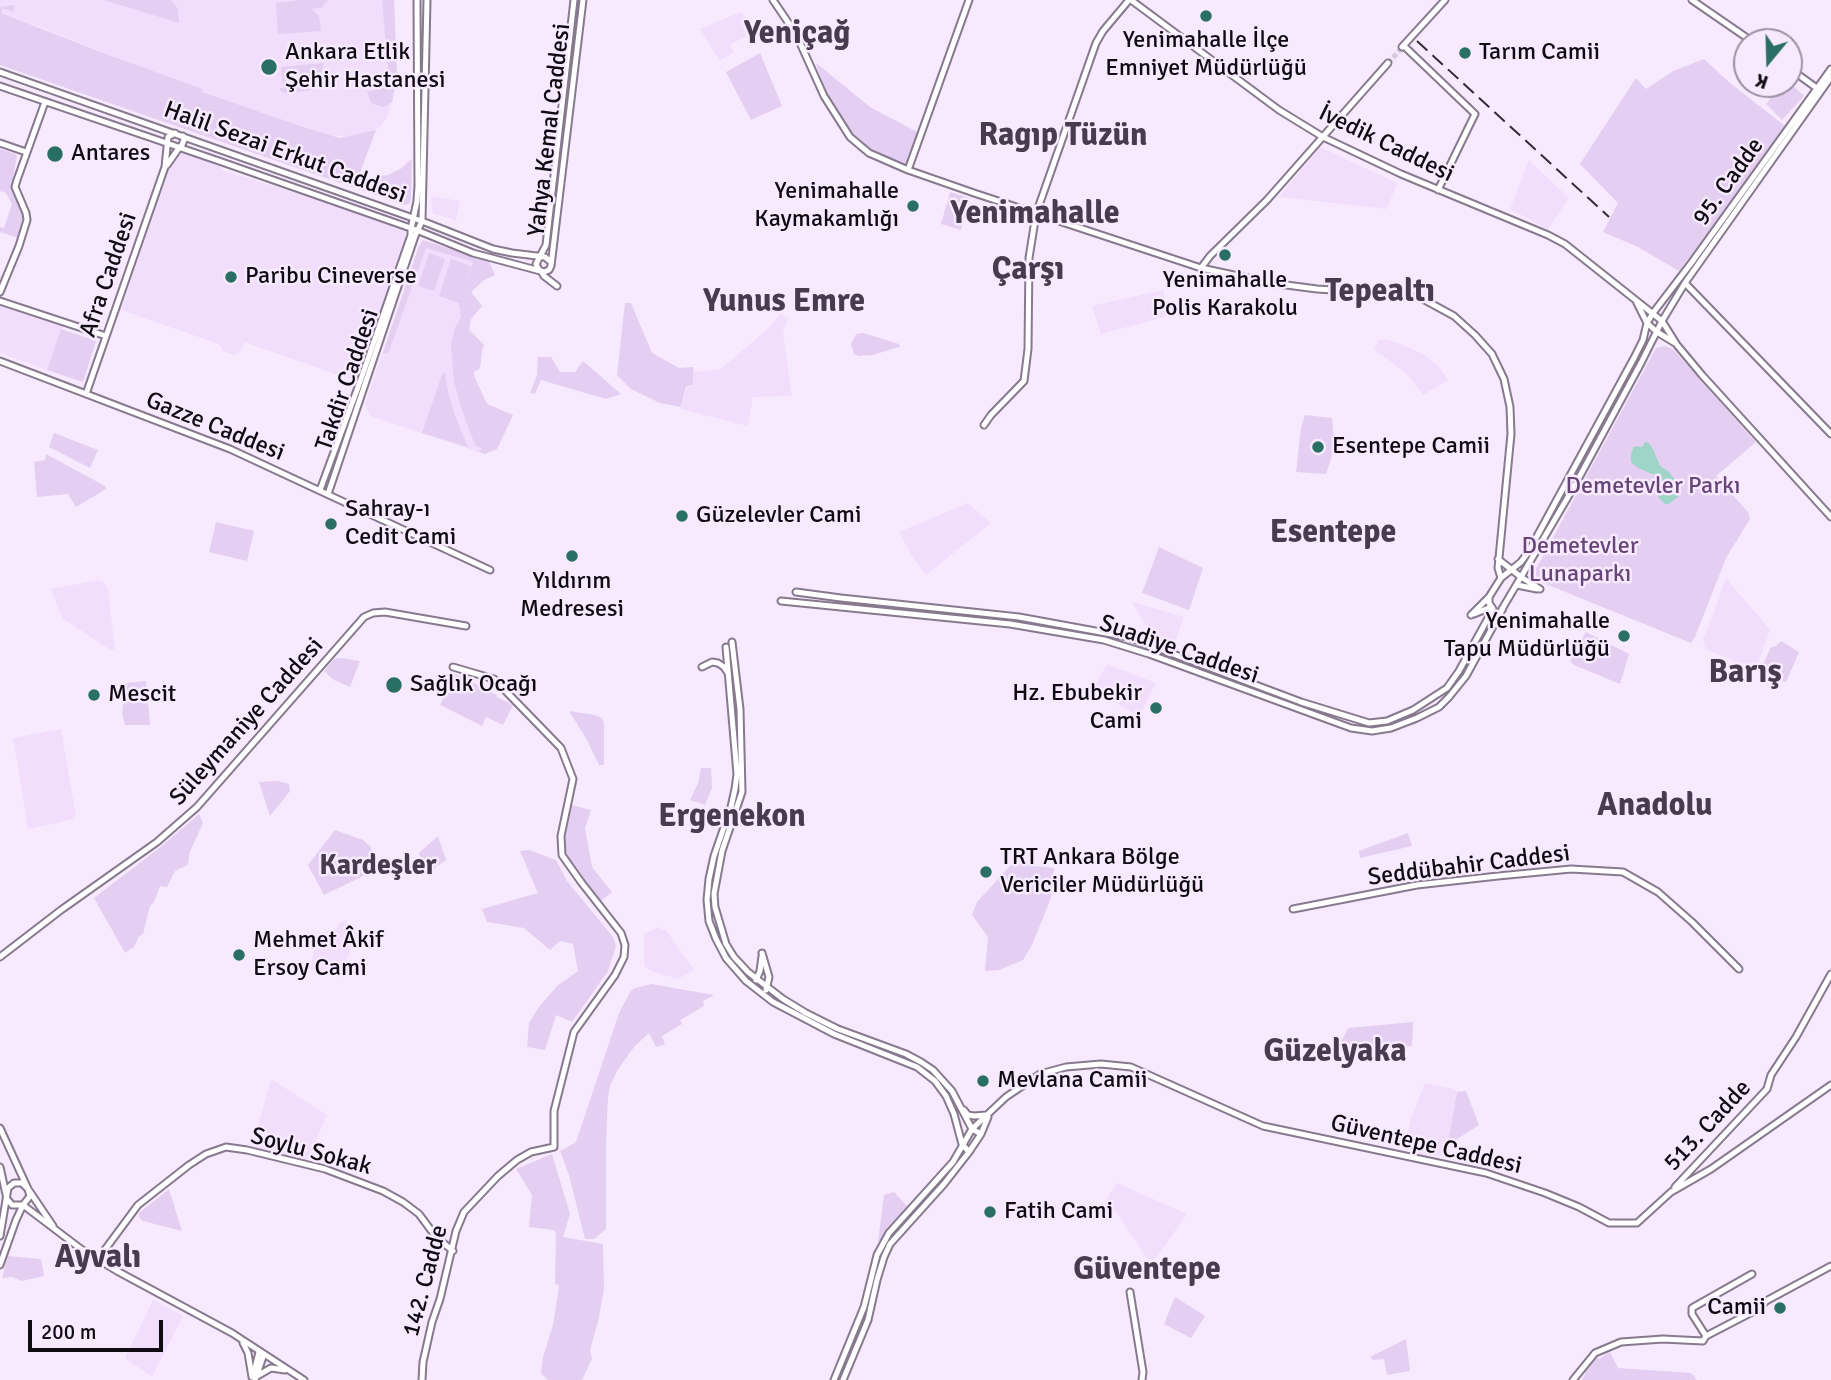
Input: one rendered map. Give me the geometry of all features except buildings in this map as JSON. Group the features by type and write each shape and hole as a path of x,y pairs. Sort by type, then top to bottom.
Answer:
{"main road":[{"path":"417,0 418,174 414,218 422,221 428,0"},
{"name":"Yahya Kemal Caddesi","path":"540,258 546,245 574,0"},
{"name":"Yahya Kemal Caddesi","path":"540,271 557,286 552,265 583,0"},
{"path":"773,0 796,34 824,96 850,137 865,151 908,170 1201,268 1282,285 1421,298 1454,316 1492,354 1504,379 1510,407 1508,474 1498,559 1501,578"},
{"path":"908,170 969,0"},
{"path":"984,425 1024,382 1028,349 1029,258 1036,214 1096,43 1130,0"},
{"name":"İvedik Caddesi","path":"1130,0 1279,110 1323,136 1438,190 1565,244 1662,321 1676,343 1713,387 1831,517"},
{"path":"1438,190 1475,114 1403,47 1445,0"},
{"path":"1692,0 1733,28"},
{"path":"1201,268 1268,200 1388,63"},
{"name":"95. Cadde","path":"1653,313 1682,281 1819,90 1831,69"},
{"name":"Halil Sezai Erkut Caddesi","path":"0,72 414,218 411,229 0,86"},
{"name":"95. Cadde","path":"1819,90 1831,77"},
{"path":"1803,78 1819,90"},
{"path":"0,292 27,220 15,187 45,102"},
{"path":"169,144 169,137 175,132"},
{"path":"178,148 183,143 183,136"},
{"path":"0,143 26,152"},
{"name":"Afra Caddesi","path":"86,394 165,167 169,144"},
{"name":"Afra Caddesi","path":"165,167 178,148"},
{"name":"Halil Sezai Erkut Caddesi","path":"540,271 473,253 419,231 422,221 493,249 548,258 552,265"},
{"path":"411,229 419,231"},
{"name":"Takdir Caddesi","path":"320,490 383,316 411,229"},
{"name":"Takdir Caddesi","path":"328,494 415,236 419,231"},
{"path":"1210,256 1209,266 1213,270"},
{"path":"540,258 536,264 540,271 549,270 552,265"},
{"path":"1682,281 1831,434"},
{"name":"95. Cadde","path":"1662,321 1682,281"},
{"path":"0,301 106,336"},
{"name":"İvedik Caddesi","path":"1635,301 1647,323 1676,343"},
{"path":"1503,608 1492,608 1471,615 1489,597 1501,578 1521,562 1529,551 1634,358 1653,313"},
{"path":"1657,332 1662,321"},
{"name":"Suadiye Caddesi","path":"781,601 1010,624 1104,640 1351,728 1372,731 1391,728 1439,707 1466,676 1575,485 1657,332"},
{"name":"Gazze Caddesi","path":"0,361 230,449 490,570"},
{"path":"1498,559 1540,589 1517,585"},
{"name":"Suadiye Caddesi","path":"796,592 1019,617 1128,637 1301,702 1369,723 1387,721 1413,710 1447,688 1459,671 1492,608"},
{"path":"1489,597 1492,608"},
{"name":"Süleymaniye Caddesi","path":"0,957 157,842 197,807 364,617 385,612 466,626"},
{"path":"732,642 740,709 743,779 740,800 716,877 715,907 726,944 743,966 783,999 917,1067 935,1081 946,1096 962,1144 969,1152"},
{"path":"726,648 736,789 714,856 707,900 711,925 726,958 752,986 798,1017 845,1039 914,1058 933,1070 952,1091 972,1129 981,1134"},
{"path":"702,667 712,662 718,663 729,675"},
{"name":"142. Cadde","path":"422,1380 432,1322 453,1251 456,1231 464,1212 517,1160 531,1152 554,1146 554,1111 574,1032 615,975 624,957 625,945 621,933 562,855 561,836 573,779 561,748 494,679 453,667"},
{"path":"732,804 740,800"},
{"name":"Seddübahir Caddesi","path":"1293,909 1417,885 1571,869 1623,872 1658,892 1739,969"},
{"path":"752,986 762,963 762,953 769,977 783,999"},
{"path":"743,966 755,969 762,963"},
{"name":"513. Cadde","path":"1671,1192 1767,1089 1771,1076 1831,974"},
{"path":"763,995 769,977"},
{"name":"Güventepe Caddesi","path":"834,1380 864,1307 877,1255 890,1233 953,1162 972,1129 1006,1097 1040,1074 1066,1067 1101,1064 1131,1067 1262,1126 1486,1173 1579,1206 1609,1223 1637,1223 1671,1192 1711,1169 1831,1085"},
{"path":"962,1108 968,1115 980,1117 989,1114"},
{"path":"843,1380 868,1320 877,1280 890,1244 969,1152 981,1134 989,1114"},
{"path":"0,1128 28,1189 55,1229"},
{"name":"Soylu Sokak","path":"98,1259 138,1205 189,1165 206,1154 226,1147 325,1169 383,1191 419,1214 436,1237 453,1251"},
{"path":"0,1167 6,1196 12,1205 23,1205 98,1259 242,1340 304,1380"},
{"path":"0,1236 8,1188 14,1183 22,1183 28,1189 29,1199 23,1205 0,1265"},
{"path":"1573,1380 1595,1353 1621,1342 1704,1339 1831,1266"},
{"path":"1704,1339 1692,1314 1692,1308 1752,1274"},
{"path":"1130,1292 1142,1380"},
{"path":"242,1340 254,1378"},
{"path":"254,1378 262,1353"},
{"path":"254,1378 271,1368 294,1373"}],"shaded area":[{"name":"Ankara Etlik Şehir Hastanesi","path":"0,0 394,0 397,76 392,102 386,119 379,128 346,137 329,135 202,92 202,89 0,13"},
{"path":"741,12 755,31 730,45 734,52 720,61 700,29"},
{"path":"1320,147 1397,183 1387,209 1279,197"},
{"path":"179,153 219,166 224,171 318,200 405,232 405,241 355,381 244,342 240,352 234,355 223,351 219,344 121,310 172,161"},
{"path":"1529,160 1569,198 1548,229 1510,209"},
{"path":"431,196 460,201 456,220 434,214"},
{"path":"423,240 489,262 495,275 484,280 471,292 482,306 471,319 469,329 484,345 480,367 474,371 474,376 487,404 513,415 497,449 485,454 370,416 365,404"},
{"path":"1163,290 1168,316 1101,334 1092,306"},
{"path":"0,304 63,326 47,370 0,353"},
{"path":"780,314 788,318 783,333 792,396 753,397 748,426 681,409 687,386 693,387 693,367 696,372 721,369 771,326"},
{"path":"1379,340 1404,345 1424,355 1440,368 1448,380 1423,395 1407,374 1374,349"},
{"path":"1645,442 1653,449 1660,466 1677,482 1679,496 1669,504 1659,498 1655,475 1631,462 1634,446 1642,447"},
{"path":"968,503 991,523 926,575 899,532"},
{"path":"1726,578 1770,630 1756,669 1710,651 1703,641"},
{"path":"99,580 108,588 115,651 62,618 51,589"},
{"path":"1132,602 1184,617 1173,648 1156,642"},
{"path":"1107,664 1156,683 1139,716 1093,690"},
{"path":"61,729 76,816 74,819 28,829 13,738"},
{"path":"345,920 357,935 339,978 310,970 318,934 337,928 338,924"},
{"path":"659,927 661,930 665,929 694,970 678,979 651,971 644,965 644,934"},
{"path":"271,1079 327,1115 306,1162 252,1148"},
{"path":"1425,1083 1457,1092 1445,1156 1415,1154 1410,1142 1408,1132 1411,1118"},
{"path":"1117,1183 1187,1214 1154,1260 1147,1258 1107,1198"},
{"path":"153,1300 183,1316 152,1377 125,1358"}],"green space":[{"path":"104,0 171,0 178,9 179,23"},
{"path":"328,0 322,7 312,9 319,16 321,31 278,34 276,3"},
{"path":"382,0 394,0 397,76 392,102 383,107 371,103 367,91 381,89 389,80"},
{"path":"15,5 13,12 3,8 1,13 203,89 202,92 340,138 376,130 358,178 388,175 412,160 410,203 401,204 0,65 0,7"},
{"path":"760,53 782,106 751,120 726,72"},
{"path":"1704,59 1733,85 1733,98 1749,98 1785,126 1679,271 1638,247 1603,232 1618,203 1580,164 1636,78 1646,89 1673,71"},
{"path":"324,63 321,73 313,81 306,78 307,88 313,87 311,90 288,93 280,90 283,88 281,67"},
{"path":"816,63 870,107 919,133 905,169 867,150 852,136 827,96"},
{"path":"1771,98 1802,98 1782,120 1766,104"},
{"path":"0,149 17,156 11,189 23,216 18,238 0,232 0,227 4,228 12,204 6,193 0,191"},
{"path":"950,192 970,198 961,230 941,224"},
{"path":"423,240 489,262 495,275 484,280 471,292 482,306 471,319 469,330 484,345 480,367 474,371 474,376 487,404 513,415 497,449 485,454 476,451 482,448 475,445 454,381 451,345 461,317 459,303 439,296 451,259 471,266 463,292 473,262 426,248 389,351 383,353"},
{"path":"429,253 445,259 434,291 418,286"},
{"path":"625,303 631,303 652,353 679,368 693,367 693,385 686,386 681,407 660,403 631,389 617,375"},
{"path":"61,329 96,341 83,382 47,370"},
{"path":"863,333 899,344 900,347 859,356 854,354 851,344 856,334"},
{"name":"Demetevler Parkı","path":"1664,346 1673,349 1756,442 1716,476 1748,512 1750,519 1726,558 1691,643 1531,578 1656,348"},
{"path":"538,357 551,357 560,372 575,372 583,361 621,394 606,399 541,380 535,394 530,393 537,375"},
{"path":"443,372 455,416 468,447 422,433"},
{"path":"1305,415 1332,418 1334,443 1326,474 1296,472"},
{"path":"54,433 98,450 90,468 49,447"},
{"path":"46,454 106,489 76,507 68,494 37,497 34,462 45,460"},
{"path":"216,522 254,531 247,561 209,552"},
{"path":"1159,547 1203,568 1189,610 1142,593"},
{"path":"1586,632 1629,654 1620,684 1570,661"},
{"path":"1781,641 1799,652 1786,682 1760,671 1771,647"},
{"path":"334,659 360,661 350,687 334,680 324,671"},
{"path":"456,674 513,705 503,725 486,717 482,726 440,705"},
{"path":"146,681 150,725 125,725 122,714 125,683"},
{"path":"569,711 595,715 604,722 604,765 599,765"},
{"path":"701,768 711,768 712,788 705,805 690,800"},
{"path":"278,781 289,784 290,791 270,816 259,782"},
{"path":"572,805 591,810 585,828 592,867 612,892 601,901 567,857 565,840"},
{"path":"199,814 203,823 189,854 188,865 175,871 167,887 160,886 150,906 143,934 139,936 134,947 125,953 94,898"},
{"path":"335,830 363,840 371,847 374,864 370,871 361,877 324,895 308,865"},
{"path":"1408,833 1412,846 1360,858 1359,851"},
{"path":"438,836 446,860 436,867 430,876 419,854"},
{"path":"529,850 556,860 567,881 613,937 616,946 608,971 572,1022 556,1015 545,1050 527,1047 529,1023 557,986 578,971 573,944 560,941 550,950 524,928 487,922 482,909 538,893 520,851"},
{"path":"1016,862 1054,868 1051,898 1023,960 999,970 985,971 988,937 972,915 977,902"},
{"path":"651,984 714,995 703,1001 704,1006 680,1020 682,1024 662,1036 665,1044 656,1047 649,1033 634,1047 617,1071 608,1097 606,1229 594,1239 585,1239 560,1151 575,1143 577,1139 619,1013 630,992"},
{"path":"1413,1022 1412,1046 1343,1051 1341,1042 1348,1028"},
{"path":"1466,1091 1479,1125 1451,1143 1448,1142 1457,1092"},
{"path":"552,1154 570,1214 563,1237 603,1244 604,1289 590,1350 592,1359 582,1380 548,1380 541,1373 553,1325 559,1285 555,1284 556,1234 554,1230 529,1227 532,1195 516,1169"},
{"path":"169,1189 182,1231 143,1221 139,1217 139,1213"},
{"path":"894,1192 908,1207 878,1242 884,1195"},
{"path":"8,1256 41,1259 44,1276 22,1281 12,1277 2,1278"},
{"path":"1175,1297 1205,1316 1191,1338 1164,1324"},
{"path":"1406,1339 1410,1371 1387,1375 1384,1359 1373,1360 1370,1357"},
{"path":"1610,1352 1618,1368 1691,1373 1697,1380 1582,1380 1586,1373 1584,1371 1596,1356 1599,1359"}],"tunnel":[{"path":"1388,63 1402,48"}],"railway":[{"path":"1417,41 1609,217"}],"place":[{"name":"Yenimahalle İlçe Emniyet Müdürlüğü","path":"1206,16"},
{"name":"Tarım Camii","path":"1465,53"},
{"name":"Ankara Etlik Şehir Hastanesi","path":"269,67"},
{"name":"Antares","path":"55,154"},
{"name":"Yenimahalle Kaymakamlığı","path":"913,206"},
{"name":"Yenimahalle Polis Karakolu","path":"1225,255"},
{"name":"Paribu Cineverse","path":"231,277"},
{"name":"Esentepe Camii","path":"1318,447"},
{"name":"Güzelevler Cami","path":"682,516"},
{"name":"Sahray-ı Cedit Cami","path":"331,524"},
{"name":"Yıldırım Medresesi","path":"572,556"},
{"name":"Yenimahalle Tapu Müdürlüğü","path":"1624,636"},
{"name":"Sağlık Ocağı","path":"394,685"},
{"name":"Mescit","path":"94,695"},
{"name":"Hz. Ebubekir Cami","path":"1156,708"},
{"name":"TRT Ankara Bölge Vericiler Müdürlüğü","path":"986,872"},
{"name":"Mehmet Âkif Ersoy Cami","path":"239,955"},
{"name":"Mevlana Camii","path":"983,1081"},
{"name":"Fatih Cami","path":"990,1212"},
{"name":"Camii","path":"1780,1308"}],"district":[{"name":"Yeniçağ","path":"797,35"},
{"name":"Ragıp Tüzün","path":"1063,137"},
{"name":"Yenimahalle","path":"1035,215"},
{"name":"Çarşı","path":"1028,271"},
{"name":"Tepealtı","path":"1380,293"},
{"name":"Yunus Emre","path":"784,303"},
{"name":"Esentepe","path":"1333,534"},
{"name":"Barış","path":"1745,674"},
{"name":"Anadolu","path":"1655,807"},
{"name":"Ergenekon","path":"732,818"},
{"name":"Kardeşler","path":"378,867"},
{"name":"Güzelyaka","path":"1335,1053"},
{"name":"Ayvalı","path":"98,1259"},
{"name":"Güventepe","path":"1147,1271"}],"park label":[{"name":"Demetevler Lunaparkı","path":"1580,561"}]}
